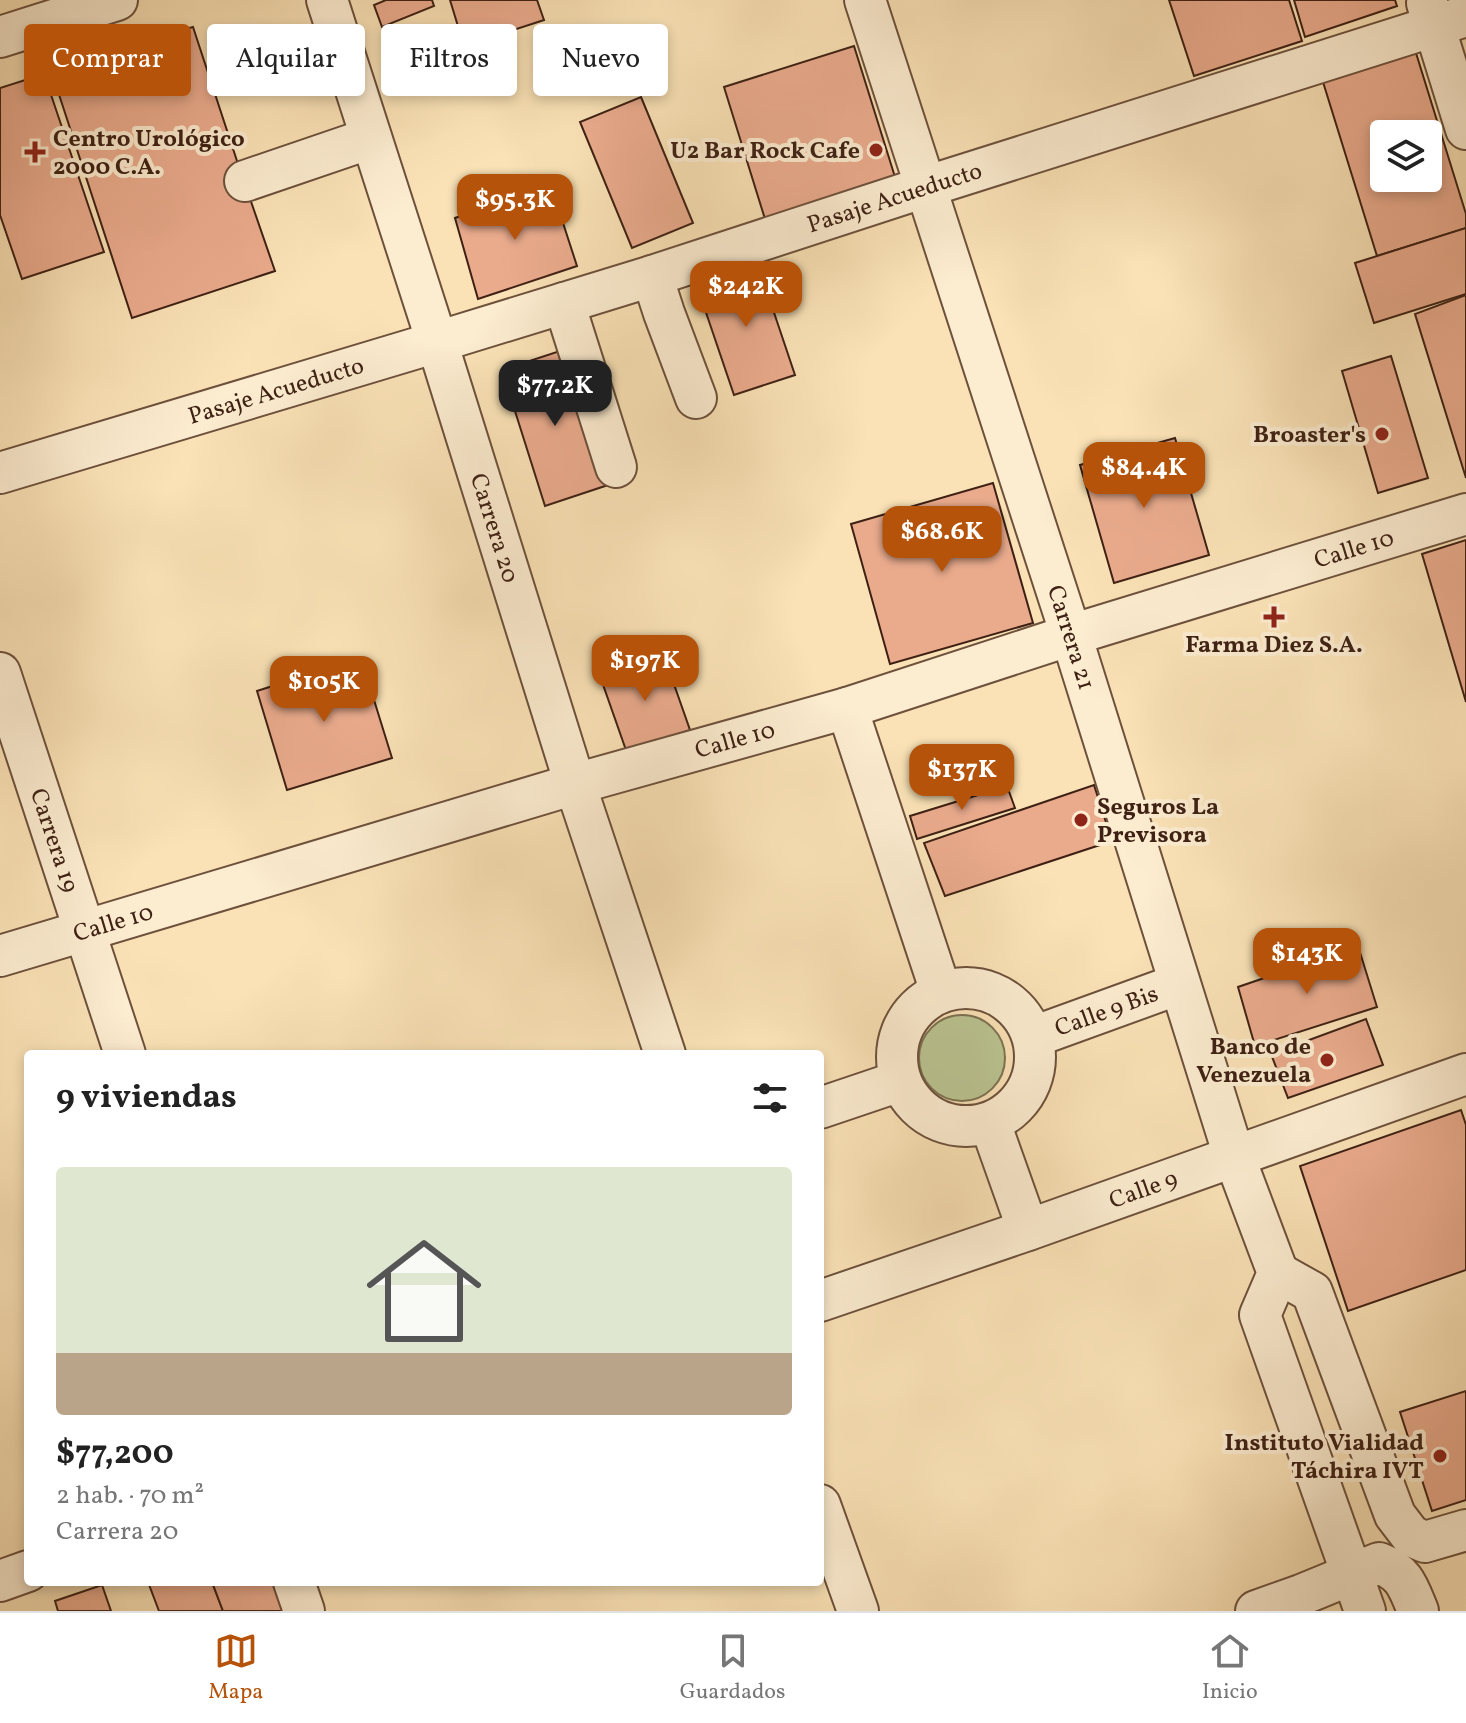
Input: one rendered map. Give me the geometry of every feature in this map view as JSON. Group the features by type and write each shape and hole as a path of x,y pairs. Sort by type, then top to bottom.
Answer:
{"street":[{"path":"0,37 117,0"},
{"name":"Carrera 20","path":"327,0 575,784 664,1050"},
{"name":"Carrera 21","path":"865,0 1071,635 1234,1156 1278,1273"},
{"path":"1442,14 1466,129"},
{"name":"Pasaje Acueducto","path":"0,473 652,276 1442,14"},
{"path":"245,181 371,138"},
{"path":"652,276 696,398"},
{"path":"564,303 616,467"},
{"name":"Calle 10","path":"0,956 575,784 847,708 1071,635 1466,514"},
{"name":"Carrera 19","path":"0,673 124,1050"},
{"path":"847,708 941,992"},
{"name":"Calle 9 Bis","path":"1033,1037 1179,984"},
{"path":"963,987 986,990 1007,1000 1023,1016 1033,1037 1036,1058 1028,1088 1008,1112 990,1123 954,1126 936,1120 908,1097 900,1081 896,1063 902,1028 925,1000 941,992 963,987"},
{"name":"Calle 9","path":"824,1300 1466,1074"},
{"path":"824,1107 900,1081"},
{"path":"990,1123 1028,1230"},
{"path":"1358,1593 1260,1315 1278,1273 1312,1292 1395,1515 1411,1536 1425,1542 1466,1530"},
{"path":"824,1516 858,1611"},
{"path":"1412,1596 1425,1542"},
{"path":"1256,1611 1358,1593 1379,1563 1391,1568 1412,1596"},
{"path":"0,1581 24,1572"},
{"path":"295,1586 304,1611"}],"green space":[{"path":"962,1015 979,1018 993,1027 1002,1041 1005,1058 1002,1075 993,1089 979,1098 962,1101 945,1098 931,1089 922,1075 919,1058 922,1041 931,1027 945,1018"}],"building":[{"path":"386,0 432,0 434,6 389,24 381,24 374,5"},
{"path":"450,0 537,0 544,20 517,29 517,24 457,24"},
{"path":"1169,0 1289,0 1302,41 1194,76"},
{"path":"1294,0 1395,0 1397,6 1305,37"},
{"path":"191,28 207,70 207,96 216,96 275,271 132,318 59,96 191,96"},
{"path":"854,46 895,177 765,219 724,87"},
{"path":"1416,53 1437,120 1370,120 1370,192 1442,192 1442,137 1466,214 1466,228 1377,256 1323,82"},
{"name":"Centro Urológico 2000 C.A.","path":"24,80 24,96 51,96 104,252 22,279 0,215 0,88"},
{"path":"641,97 693,223 632,248 580,122"},
{"path":"551,186 577,266 478,299 455,218"},
{"path":"1466,228 1466,294 1374,323 1355,263"},
{"path":"757,262 795,375 734,395 696,283"},
{"path":"1466,295 1466,478 1415,314"},
{"path":"563,350 608,485 545,506 502,370"},
{"path":"1391,356 1428,478 1378,493 1342,371"},
{"path":"1175,438 1209,555 1114,583 1080,465"},
{"path":"993,483 1033,623 890,664 851,524"},
{"path":"1466,540 1466,702 1422,554"},
{"path":"663,653 690,730 627,753 600,676"},
{"path":"361,658 392,758 287,790 257,691"},
{"path":"1094,785 1112,841 945,896 924,843"},
{"path":"1007,786 1015,808 917,839 910,816"},
{"path":"1358,946 1377,1007 1255,1046 1238,987"},
{"name":"Banco de Venezuela","path":"1366,1019 1383,1065 1288,1098 1271,1054"},
{"path":"1461,1110 1466,1125 1466,1270 1348,1311 1300,1166"},
{"name":"Instituto Vialidad Táchira IVT","path":"1466,1391 1466,1500 1432,1511 1400,1412"},
{"path":"102,1586 111,1611 58,1611 55,1601"},
{"path":"150,1586 214,1586 223,1611 159,1611"},
{"path":"214,1586 276,1586 285,1611 223,1611"}],"place":[{"name":"U2 Bar Rock Cafe","path":"876,150"},
{"name":"Centro Urológico 2000 C.A.","path":"35,152"},
{"name":"Broaster's","path":"1382,434"},
{"name":"Farma Diez S.A.","path":"1274,617"},
{"name":"Seguros La Previsora","path":"1081,820"},
{"name":"Banco de Venezuela","path":"1327,1060"},
{"name":"Instituto Vialidad Táchira IVT","path":"1440,1456"}]}
